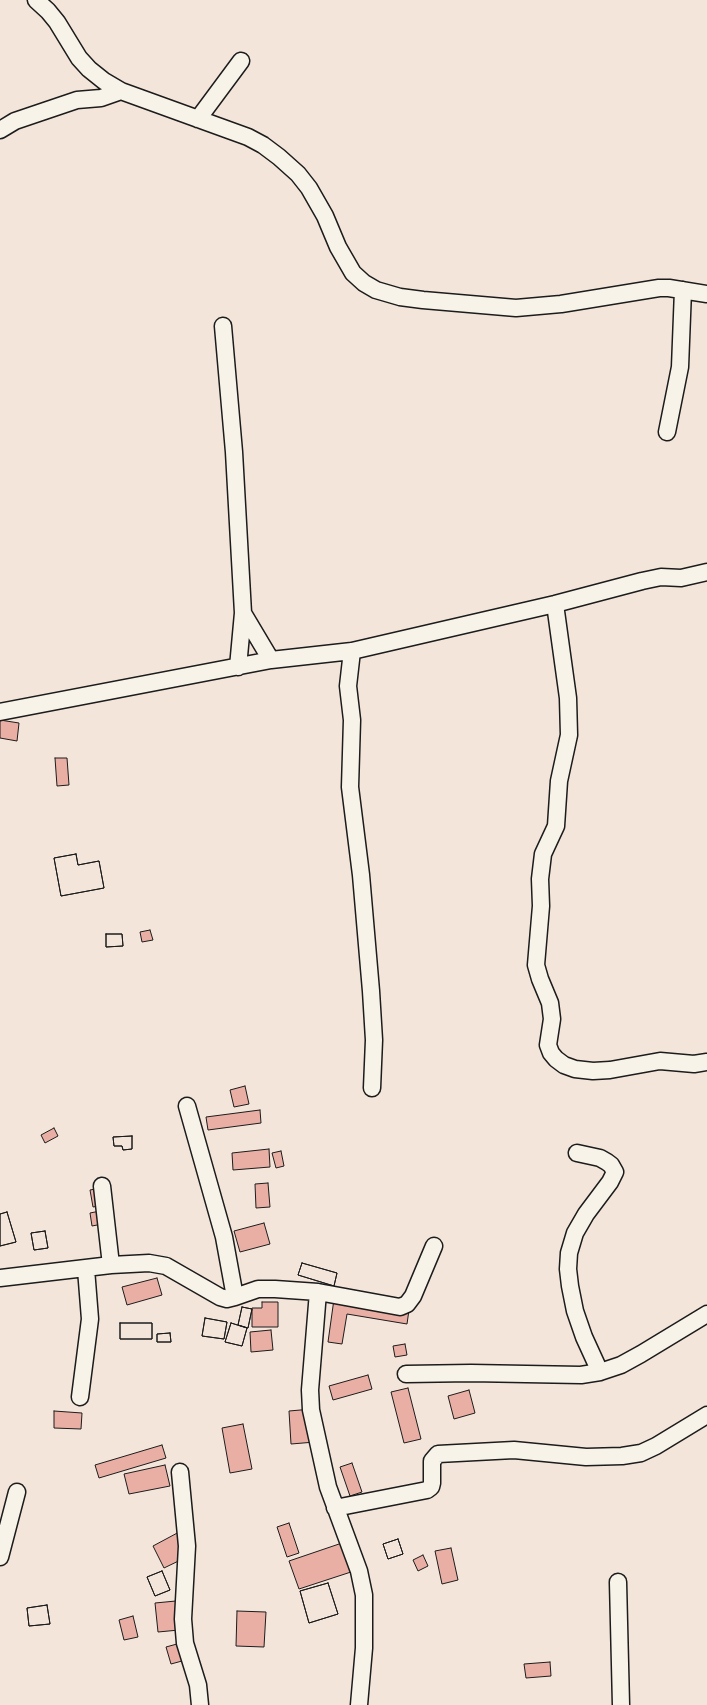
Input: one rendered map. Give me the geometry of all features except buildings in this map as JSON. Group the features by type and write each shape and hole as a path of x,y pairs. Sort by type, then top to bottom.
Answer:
{"street":[{"path":"36,0 57,22 79,58 89,69 104,81 121,91 248,137 263,144 298,174 309,188 325,216 338,247 353,273 364,283 376,290 423,300 516,308 561,304 659,288 707,294"},
{"path":"198,119 241,61"},
{"path":"100,98 104,81"},
{"path":"0,130 15,121 78,100 100,98 121,91"},
{"path":"667,432 680,367 683,290"},
{"path":"224,326 234,452 243,613 238,667"},
{"path":"0,712 271,660 352,651 555,604 642,581 661,577 681,578 707,572"},
{"path":"555,604 568,698 569,735 559,781 557,821 555,831 543,854 540,886 541,906 536,965 550,1003 552,1019 548,1045 551,1053 564,1065 575,1069 593,1071 610,1070 660,1062 694,1064 707,1062"},
{"path":"243,613 271,660"},
{"path":"352,651 348,686 352,720 350,787 361,875 371,991 374,1040 372,1088"},
{"path":"187,1106 224,1237 235,1297"},
{"path":"577,1153 600,1158 611,1165 614,1172 610,1182 575,1233 569,1253 568,1269 575,1311 584,1337 600,1372"},
{"path":"102,1186 111,1265"},
{"path":"0,1278 111,1265 149,1263 166,1266 220,1297 235,1297 258,1289 275,1289 318,1292 400,1308 407,1304 413,1296 434,1246"},
{"path":"80,1397 90,1319 86,1269"},
{"path":"318,1292 310,1390 311,1410 328,1487 359,1571 364,1595 364,1648 359,1705"},
{"path":"406,1374 471,1373 581,1375 600,1372 621,1365 642,1354 707,1314"},
{"path":"335,1508 427,1490 432,1484 432,1461 438,1454 514,1450 586,1457 622,1456 641,1453 656,1446 707,1415"},
{"path":"180,1472 187,1546 183,1619 185,1643 198,1685 200,1705"},
{"path":"0,1557 17,1492"},
{"path":"618,1582 621,1705"}]}
